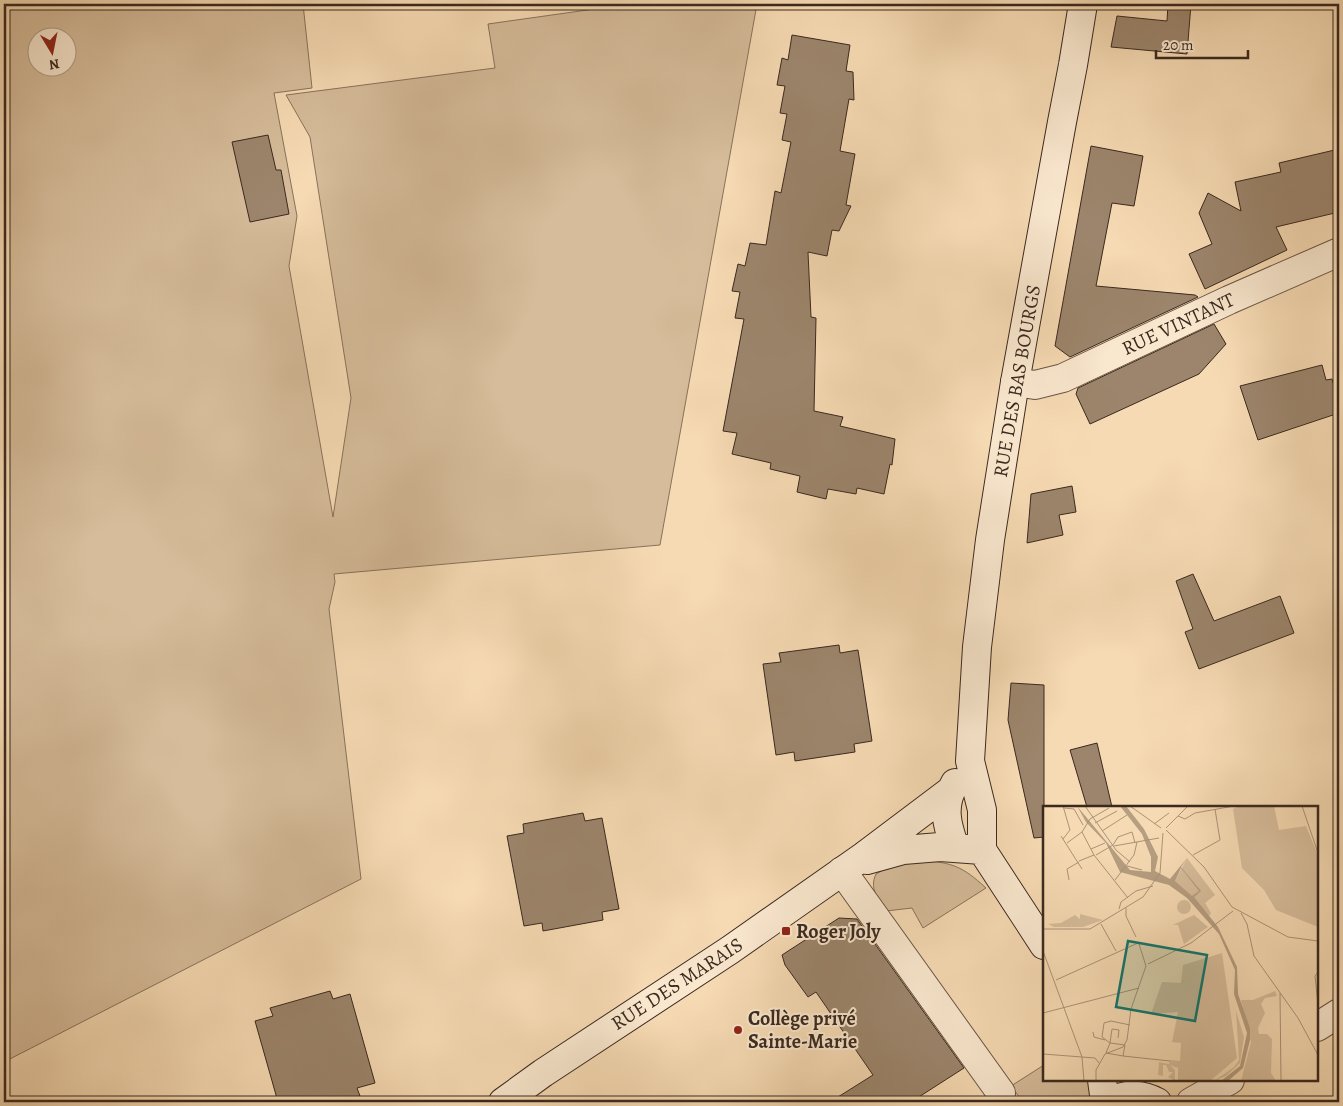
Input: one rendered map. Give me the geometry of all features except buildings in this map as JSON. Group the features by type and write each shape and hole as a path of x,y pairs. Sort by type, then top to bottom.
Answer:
{"street":[{"name":"RUE DES BAS BOURGS","path":"969,849 982,810 970,761 977,647 990,540 1015,382 1060,131 1074,65 1083,4"},
{"name":"RUE VINTANT","path":"1015,382 1035,385 1063,378 1229,300 1339,252"},
{"path":"970,761 949,792 946,818 1043,944"},
{"name":"RUE DES MARAIS","path":"503,1102 543,1072 730,950 949,792"},
{"name":"RUE DES MARAIS","path":"846,868 903,850 940,847 969,849"},
{"path":"846,868 1001,1092"},
{"path":"1318,1026 1339,1013"},
{"path":"1102,1081 1105,1102"},
{"path":"1192,1102 1228,1081"},
{"path":"1111,1102 1124,1097 1146,1093"}],"shaded area":[{"path":"4,4 303,4 312,88 274,93 297,216 289,266 333,517 351,398 310,137 286,95 495,68 488,24 630,4 757,4 660,545 334,574 335,582 329,609 361,879 4,1062"},
{"path":"921,860 949,864 963,870 986,888 923,928 912,908 886,911 877,898 874,889 873,884 876,874 889,867"},
{"path":"1043,1066 1043,1081 1094,1081 1090,1102 1023,1102 1011,1086"}],"place":[{"name":"Roger Joly","path":"786,931"},
{"name":"Collège privé Sainte-Marie","path":"738,1030"}]}
